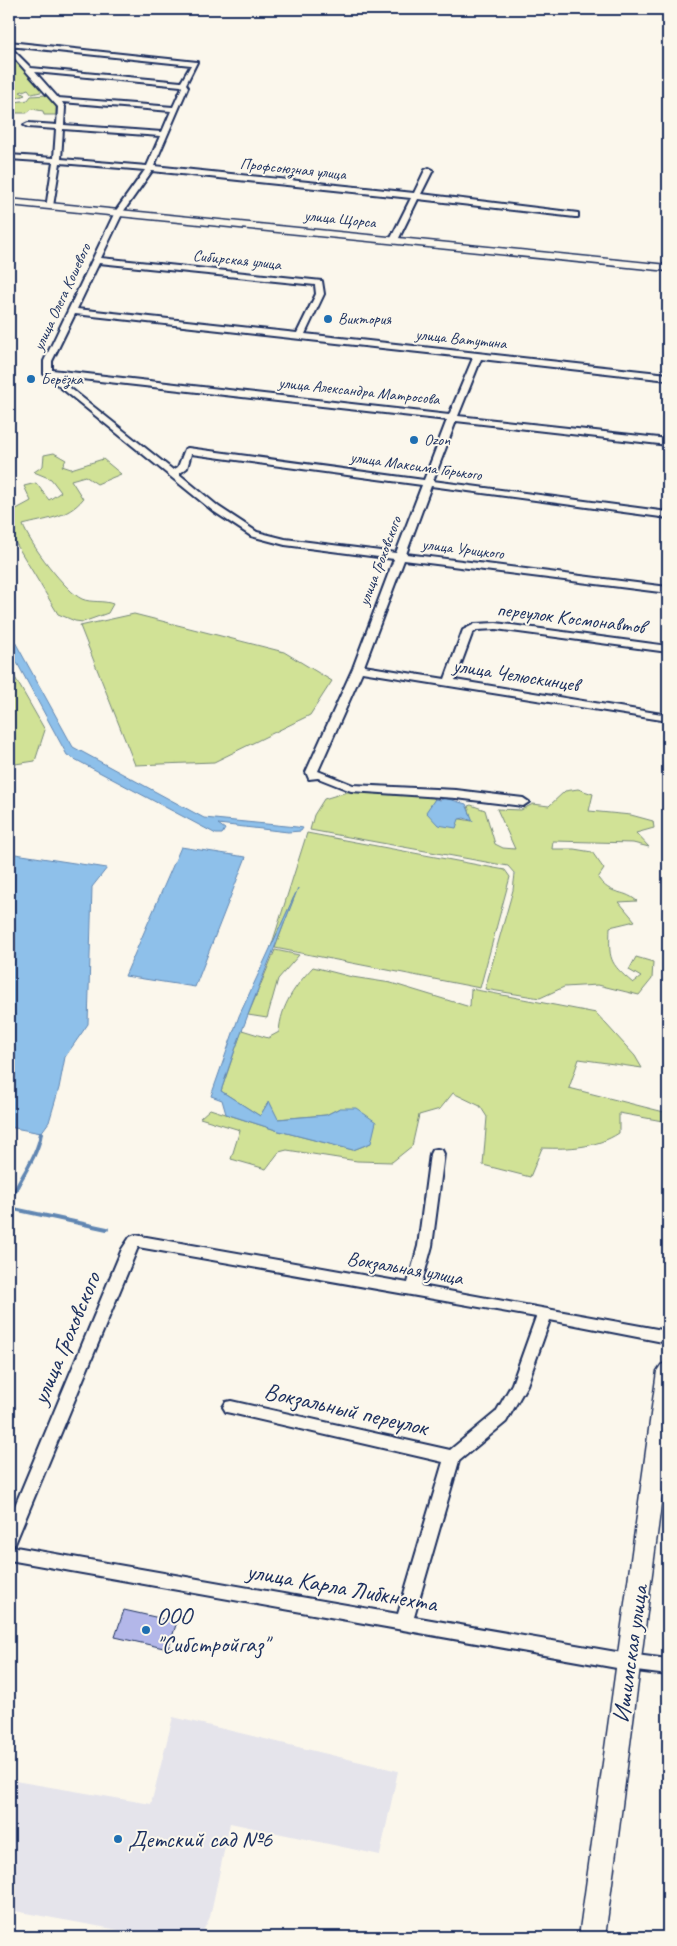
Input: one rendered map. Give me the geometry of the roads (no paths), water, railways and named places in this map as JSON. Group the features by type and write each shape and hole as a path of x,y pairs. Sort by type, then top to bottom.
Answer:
{"main road":[{"name":"улица Щорса","path":"9,202 668,268"},
{"name":"Ишимская улица","path":"592,1937 668,1371"}],"street":[{"name":"улица Олега Кошевого","path":"9,46 191,61 196,63 183,84 185,87 150,168 119,212 95,260 48,362 47,372 216,508 254,534"},
{"path":"9,46 62,107 57,161 48,206"},
{"path":"31,70 183,84"},
{"path":"57,100 176,109"},
{"path":"28,125 164,134"},
{"name":"Профсоюзная улица","path":"9,156 150,168 416,195 575,215"},
{"path":"394,240 429,170"},
{"name":"Сибирская улица","path":"95,260 319,283 320,294 300,336"},
{"name":"улица Ватутина","path":"71,311 668,377"},
{"name":"улица Гроховского","path":"478,356 453,416 358,668 313,775 351,788 456,794 523,802"},
{"name":"улица Александра Матросова","path":"47,372 453,416 668,442"},
{"name":"улица Максима Горького","path":"173,474 182,468 188,451 668,515"},
{"name":"улица Урицкого","path":"254,534 285,542 668,590"},
{"name":"переулок Космонавтов","path":"448,684 467,632 475,627 496,626 668,649"},
{"name":"улица Челюскинцев","path":"358,668 668,718"},
{"path":"414,1290 426,1246 437,1154"},
{"name":"улица Гроховского","path":"9,1539 129,1249 135,1241"},
{"name":"Вокзальная улица","path":"135,1241 545,1313 668,1337"},
{"path":"404,1622 452,1457 501,1417 519,1385 545,1313"},
{"name":"Вокзальный переулок","path":"230,1407 452,1457"},
{"name":"улица Карла Либкнехта","path":"9,1553 628,1662 668,1667"}],"water":[{"path":"9,631 73,747 204,818 303,828 301,831 288,832 218,824 225,829 222,834 216,834 67,755 9,648"},
{"path":"445,798 466,804 473,821 464,818 459,819 456,828 438,825 426,812 435,799"},
{"path":"181,847 246,857 195,987 125,976"},
{"path":"9,853 107,868 92,887 88,1024 65,1057 59,1088 49,1122 41,1133 9,1127"},
{"path":"298,888 248,1014 221,1091 260,1116 269,1101 278,1119 326,1115 340,1108 356,1108 376,1122 371,1143 353,1150 279,1131 226,1114 222,1100 211,1096 239,1016"}],"waterway":[{"path":"41,1133 39,1143 9,1205 14,1209 107,1229"}],"place":[{"name":"Виктория","path":"328,319"},
{"name":"Берёзка","path":"31,379"},
{"name":"Ozon","path":"414,440"},
{"name":"ООО \"Сибстройгаз\"","path":"146,1630"},
{"name":"Детский сад №6","path":"118,1839"}]}
